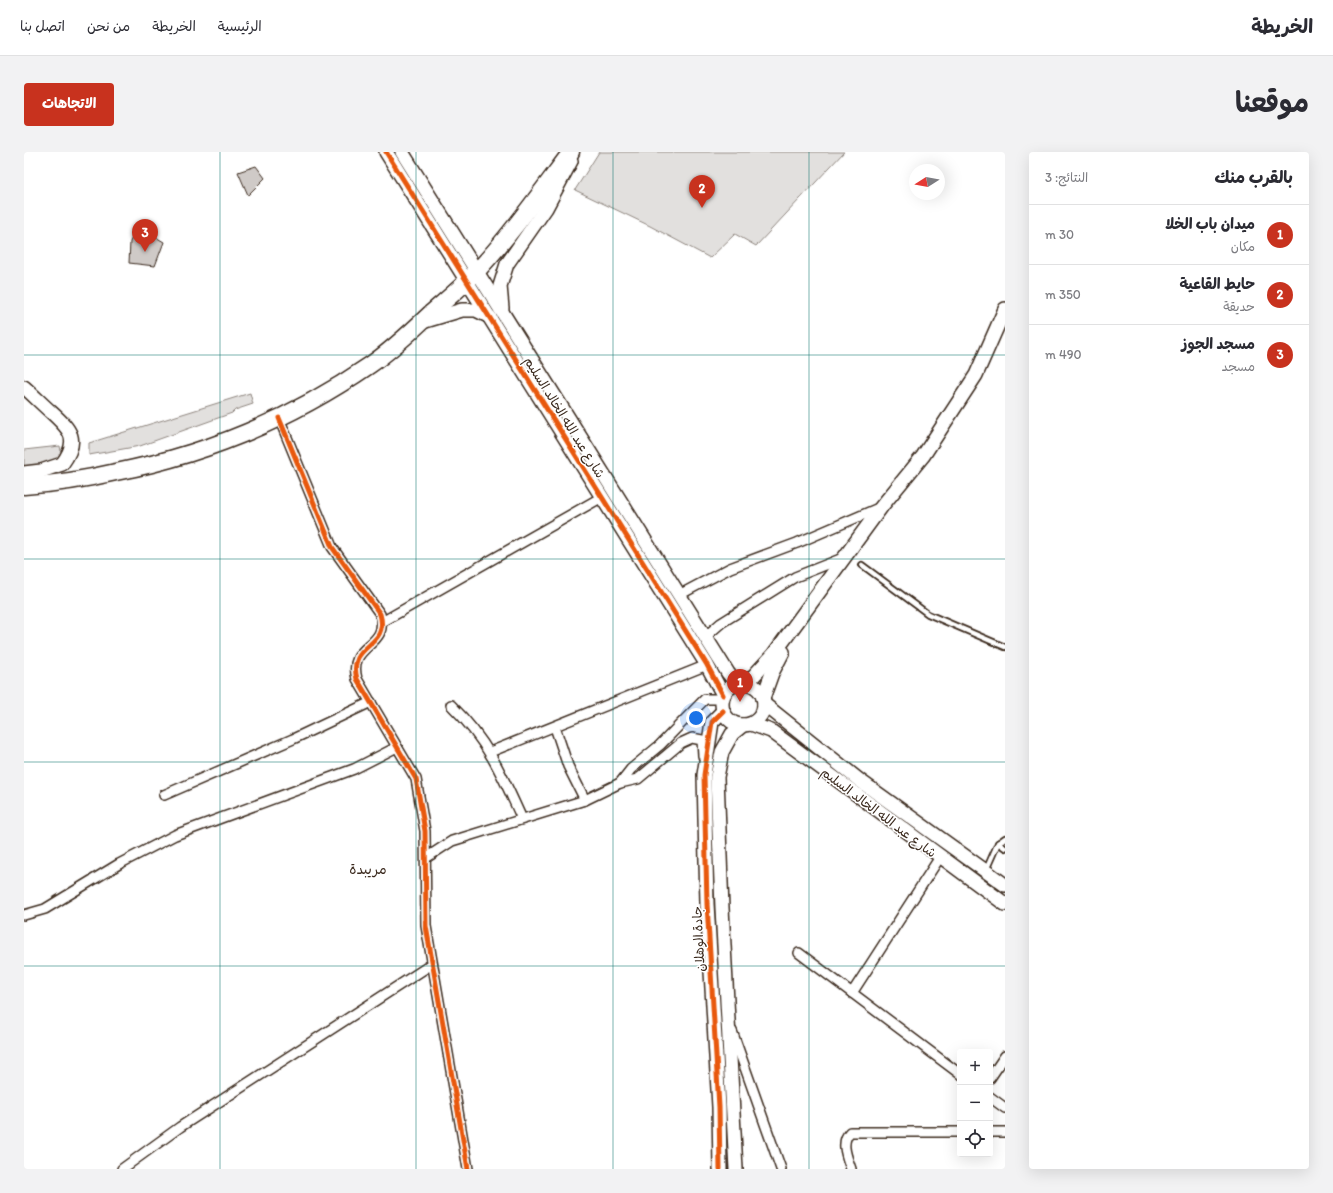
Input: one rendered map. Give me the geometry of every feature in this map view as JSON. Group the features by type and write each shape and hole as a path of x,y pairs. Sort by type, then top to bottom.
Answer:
{"highway":[{"path":"24,486 47,485 83,479 160,463 235,438 320,397 371,364 422,322 472,276 514,228 570,152"}],"street":[{"name":"شارع عبد الله الخالد السليم","path":"386,152 434,229 502,312 705,637 742,683"},
{"name":"شارع عبد الله الخالد السليم","path":"402,152 448,224 490,317 707,664 722,702"},
{"name":"شارع عبد الله الخالد السليم","path":"502,312 500,286 507,264 546,208 576,152"},
{"path":"434,229 444,236 448,234 448,224"},
{"path":"805,612 772,673 760,716 747,724 731,722 722,702 726,690 742,683 761,670 846,557 882,506 923,456 976,375 1005,309"},
{"path":"422,322 462,310 476,310 490,317"},
{"path":"24,386 68,428 72,438 72,449 62,464 42,471 24,473"},
{"path":"279,418 332,546 380,614 382,630 357,658 354,669 357,679 416,779 425,831 426,926 468,1169"},
{"path":"382,622 602,497"},
{"path":"679,595 730,568 798,543 882,506"},
{"path":"705,637 721,623 795,577 846,557"},
{"path":"490,752 555,727 707,664"},
{"path":"742,683 758,688 764,701"},
{"path":"620,783 630,769 660,745 705,699 722,702"},
{"name":"شارع عبد الله الخالد السليم","path":"764,701 859,780 1005,885"},
{"path":"164,795 293,739 371,702"},
{"name":"جادة الوهلان","path":"720,1169 719,1107 707,904 704,775 712,722 722,702"},
{"path":"451,705 469,723 490,752 522,819"},
{"name":"شارع عبد الله الخالد السليم","path":"747,724 771,731 1005,904"},
{"name":"جادة الوهلان","path":"736,1169 717,776 722,752 732,734 747,724"},
{"path":"555,727 568,766 585,800"},
{"path":"426,858 452,841 585,800 620,783 638,779 681,743 692,738 702,740 704,775"},
{"path":"24,915 45,909 119,864 176,835 354,770 397,747"},
{"path":"852,993 940,857"},
{"path":"799,953 957,1072"},
{"path":"122,1169 180,1127 432,964"},
{"path":"728,1022 781,1169"},
{"path":"993,1074 1005,1056"},
{"path":"993,1099 1005,1108"},
{"path":"850,1169 844,1146 846,1136 850,1132 957,1132"},
{"path":"993,1132 1005,1132"}],"lane":[{"path":"862,565 928,614 1005,647"},
{"path":"985,871 998,843 1005,838"},
{"path":"998,843 1005,848"}],"shaded area":[{"path":"599,152 844,152 756,246 735,234 710,258 650,226 575,190"},
{"path":"250,393 253,404 235,410 232,413 140,446 89,455 89,443"},
{"path":"60,446 62,456 58,463 24,468 24,450"}],"building":[{"path":"256,166 265,178 248,195 238,172"},
{"path":"137,226 164,242 155,266 129,263 130,242"}],"cycle path":[{"path":"386,152 707,665 723,695"},
{"path":"279,418 332,547 380,614 381,625 379,634 358,658 356,667 357,679 416,779 425,831 426,926 468,1169"},
{"path":"720,1169 719,1107 707,904 704,775 712,722 723,711"}],"place":[{"name":"حايط القاعية","path":"702,208"},
{"name":"مسجد الجوز","path":"145,252"},
{"name":"ميدان باب الخلا","path":"740,702"}],"district":[{"name":"مريبدة","path":"368,869"}]}
